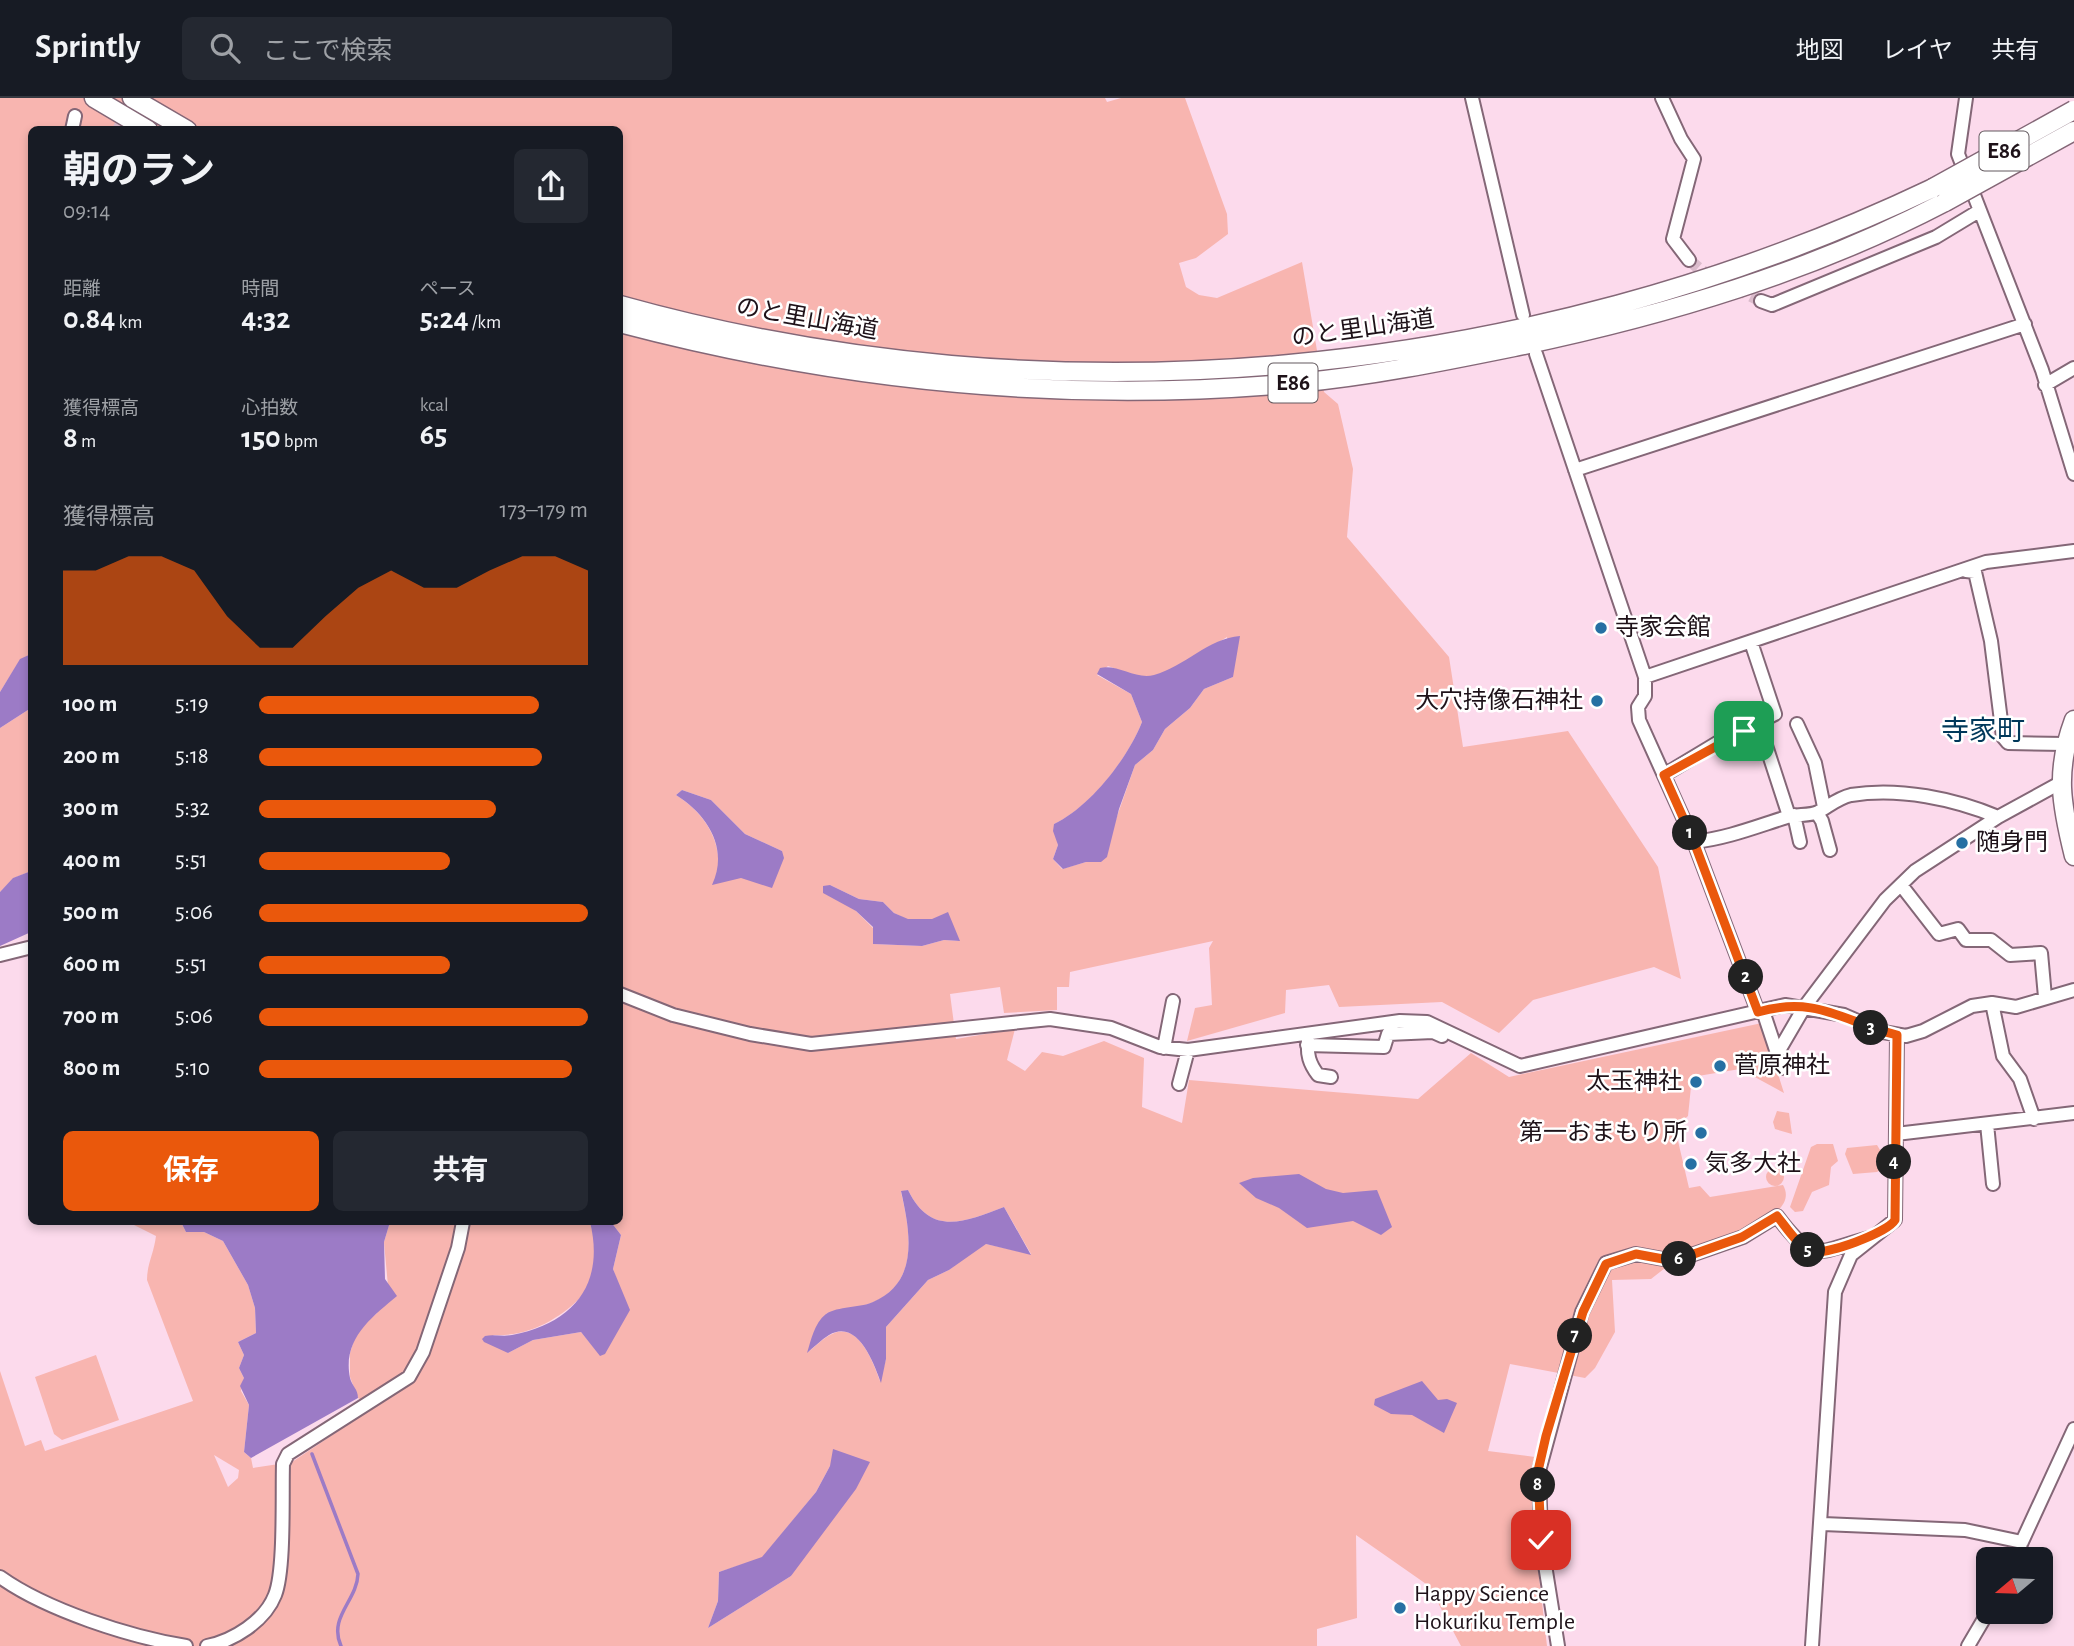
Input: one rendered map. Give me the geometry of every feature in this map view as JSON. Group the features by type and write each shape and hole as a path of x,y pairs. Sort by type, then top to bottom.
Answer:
{"highway":[{"path":"94,98 141,126"},
{"path":"132,98 180,126"},
{"name":"のと里山海道","path":"623,324 761,355 909,379 959,384 1133,391 1199,390 1299,383 1382,372 1644,317 1797,269 1892,229 1939,195 2074,110"},
{"name":"のと里山海道","path":"623,306 764,338 910,361 1009,369 1199,371 1380,355 1541,325 1639,300 1791,250 1939,195 2074,131"},
{"path":"2074,720 2065,744 2065,778 2074,856"}],"street":[{"path":"1472,98 1523,315"},
{"path":"1662,98 1681,139 1694,159 1673,239 1689,260"},
{"path":"1966,98 1958,155 2025,324 2074,474"},
{"path":"73,126 75,116"},
{"path":"1761,301 1772,305 1936,237 1979,211"},
{"path":"1574,470 2025,324"},
{"path":"1536,354 1645,677 1645,696 1637,707 1639,720 1694,842 1782,1068"},
{"path":"2045,385 2074,368"},
{"path":"1645,677 1966,571 1986,562 2074,551"},
{"path":"1966,571 1975,572 1992,641 2003,737 2008,743 2065,744"},
{"path":"1664,775 1722,740 1760,727 1765,719 1775,714 1751,642"},
{"path":"1797,724 1815,763 1820,810 1830,850"},
{"path":"1760,727 1800,842"},
{"path":"1777,1054 1805,1006 1885,900 1915,871 1998,817 2065,778"},
{"path":"1694,842 1725,839 1792,816 1820,810 1852,795 1913,795 1975,807 1998,817"},
{"path":"1901,885 1939,934 1958,929 1966,940 1991,940 2010,955 2041,953 2045,997"},
{"path":"0,956 28,948"},
{"path":"623,995 673,1015 750,1034 811,1044 1050,1019 1111,1028 1164,1048 1188,1050 1308,1039 1400,1021 1427,1022 1520,1066 1730,1020 1785,1005 1805,1006 1844,1015 1897,1035 1923,1031 1965,1009 1992,1003 2016,1007 2074,990"},
{"path":"1164,1048 1173,1001"},
{"path":"1992,1003 2003,1056 2020,1079 2034,1119"},
{"path":"1308,1039 1384,1047 1388,1034 1433,1031 1449,1038 1467,1040"},
{"path":"1812,1646 1823,1524 1835,1292 1851,1255 1895,1220 1897,1035"},
{"path":"1308,1039 1311,1066 1318,1075 1331,1077"},
{"path":"1179,1084 1188,1050"},
{"path":"1896,1134 2074,1113"},
{"path":"1987,1124 1993,1184"},
{"path":"1558,1646 1541,1540 1538,1471 1583,1312 1606,1264 1636,1254 1674,1261 1742,1237 1777,1216 1812,1252 1822,1253 1873,1237"},
{"path":"207,1646 243,1630 257,1620 275,1595 281,1548 283,1464 288,1454 409,1377 426,1343 458,1248 462,1225"},
{"path":"2020,1547 2074,1429"},
{"path":"1823,1524 1965,1530 2022,1542"},
{"path":"0,1577 37,1601 121,1629 186,1646"},
{"path":"1968,1646 1981,1624"}],"shaded area":[{"path":"0,98 1105,98 1107,102 1121,98 1185,98 1227,214 1228,234 1196,258 1179,263 1186,287 1199,295 1217,298 1302,262 1324,392 1338,404 1353,469 1347,537 1449,657 1463,747 1568,731 1658,867 1681,979 1654,967 1533,1000 1499,1033 1442,1002 1339,1007 1329,985 1286,990 1285,1013 1187,1041 1195,1008 1212,1005 1209,948 1213,941 1070,972 1069,987 1057,987 1057,1010 1004,1013 1000,987 950,994 956,1039 1015,1029 1007,1060 1025,1071 1042,1052 1063,1056 1104,1041 1144,1058 1142,1107 1182,1123 1189,1080 1418,1099 1471,1053 1509,1077 1762,1023 1784,1093 1740,1069 1692,1077 1688,1116 1675,1128 1689,1188 1700,1186 1710,1197 1783,1185 1785,1199 1777,1212 1739,1233 1661,1254 1674,1261 1651,1279 1612,1280 1615,1332 1595,1368 1585,1378 1510,1364 1488,1451 1535,1457 1535,1542 1547,1646 1461,1646 1429,1586 1356,1535 1357,1618 1317,1629 1317,1646 0,1646 0,1371 25,1446 41,1440 45,1451 193,1401 147,1280 156,1236 134,1225 182,1225 186,1232 204,1232 223,1241 248,1285 255,1308 256,1333 238,1342 244,1355 239,1368 244,1378 241,1391 249,1405 244,1452 251,1458 253,1468 292,1462 374,1407 358,1398 350,1377 350,1353 361,1327 377,1313 388,1286 384,1242 389,1225 591,1225 595,1268 585,1291 565,1311 543,1325 515,1334 493,1335 508,1353 533,1340 581,1332 596,1350 624,1301 613,1269 621,1235 613,1225 623,1225 623,126 28,126 28,656 20,660 0,692","holes":["1227,637 1233,677 1204,689 1190,708 1165,729 1153,750 1135,765 1101,862 1086,862 1062,869 1053,859 1058,845 1054,824 1081,806 1107,780 1128,751 1142,722 1131,694 1097,675 1108,666 1137,676 1157,676 1178,668","682,790 711,800 745,834 782,851 718,872 717,848 709,828 695,810 676,795","830,885 859,899 883,902 894,913 908,920 932,919 959,941 944,940 922,946 873,944 873,928","908,1190 917,1205 927,1215 938,1220 962,1221 1004,1207 1031,1254 986,1244 979,1246 949,1270 928,1280 886,1327 886,1359 880,1381 863,1345 849,1333 830,1335 808,1352 827,1313 874,1302 889,1293 899,1281 905,1268 909,1238 901,1192","214,1455 239,1470 238,1478 228,1487","830,1466 791,1576 708,1628 718,1601 719,1572 762,1558 816,1492"]},
{"path":"1240,636 1233,677 1204,689 1190,708 1165,729 1153,750 1135,765 1119,809 1107,857 1101,862 1086,862 1063,869 1053,859 1058,845 1053,831 1054,824 1094,794 1127,751 1142,722 1131,694 1097,674 1100,668 1154,675 1218,642"},
{"path":"28,655 28,710 0,728 0,692 20,659"},
{"path":"28,710 28,872 14,878 0,892 0,728"},
{"path":"682,790 711,800 745,834 782,851 784,858 772,888 741,878 712,885 717,872 717,846 698,812 676,795"},
{"path":"28,872 28,933 0,946 0,892 13,878"},
{"path":"830,885 859,899 883,902 894,913 908,919 932,919 948,912 960,941 944,940 922,946 873,944 873,927 856,911 823,893 823,886"},
{"path":"1777,1111 1789,1113 1792,1134 1775,1129 1773,1122"},
{"path":"1817,1144 1833,1144 1838,1161 1831,1167 1829,1185 1812,1192 1803,1211 1795,1212 1790,1207 1811,1147"},
{"path":"1877,1145 1880,1150 1887,1151 1886,1166 1877,1172 1853,1174 1845,1154 1847,1148"},
{"path":"1771,1168 1779,1168 1784,1177 1782,1184 1771,1186 1766,1181 1766,1173"},
{"path":"1299,1174 1326,1189 1343,1193 1377,1190 1392,1227 1381,1235 1353,1221 1307,1228 1279,1208 1256,1198 1239,1183 1253,1178"},
{"path":"908,1190 927,1215 938,1220 962,1221 1004,1207 1031,1255 986,1244 949,1270 928,1280 886,1327 886,1359 881,1383 869,1355 856,1338 848,1333 839,1331 829,1335 807,1353 816,1327 826,1314 873,1302 888,1293 898,1282 905,1269 908,1254 907,1222 901,1191"},
{"path":"182,1225 389,1225 384,1242 385,1279 397,1296 361,1330 350,1352 350,1378 358,1398 251,1458 244,1452 249,1405 240,1386 244,1378 239,1368 244,1355 238,1342 256,1333 255,1308 248,1285 223,1241 204,1232 186,1232"},
{"path":"591,1225 613,1225 621,1235 613,1269 630,1310 605,1354 600,1356 581,1332 533,1340 508,1353 484,1342 482,1339 485,1336 512,1335 534,1329 553,1321 568,1310 589,1281 594,1244"},
{"path":"96,1355 119,1420 62,1440 54,1434 35,1377"},
{"path":"1422,1381 1438,1400 1447,1399 1457,1403 1444,1433 1412,1415 1391,1414 1374,1405 1375,1399"},
{"path":"833,1449 870,1462 856,1489 791,1576 708,1628 718,1601 719,1572 762,1557 816,1492 830,1466"}],"waterway":[{"path":"312,1454 358,1574 353,1593 338,1626 341,1646"}],"tunnel":[{"path":"120,126 129,110"},
{"path":"1689,260 1702,271 1761,301"}],"place":[{"name":"寺家会館","path":"1601,628"},
{"name":"大穴持像石神社","path":"1597,701"},
{"name":"随身門","path":"1962,843"},
{"name":"菅原神社","path":"1720,1066"},
{"name":"太玉神社","path":"1696,1082"},
{"name":"第一おまもり所","path":"1701,1133"},
{"name":"気多大社","path":"1691,1164"},
{"name":"Happy Science Hokuriku Temple","path":"1400,1608"}],"district":[{"name":"寺家町","path":"1983,732"}],"route":[{"path":"1541,1540 1538,1471 1546,1436 1583,1312 1606,1264 1622,1256 1636,1254 1674,1261 1742,1237 1777,1216 1807,1250 1822,1253 1846,1243 1873,1237 1892,1225 1895,1220 1893,1170 1897,1035 1883,1032 1844,1015 1805,1006 1785,1005 1758,1012 1694,842 1664,775 1722,740 1744,731"}]}
